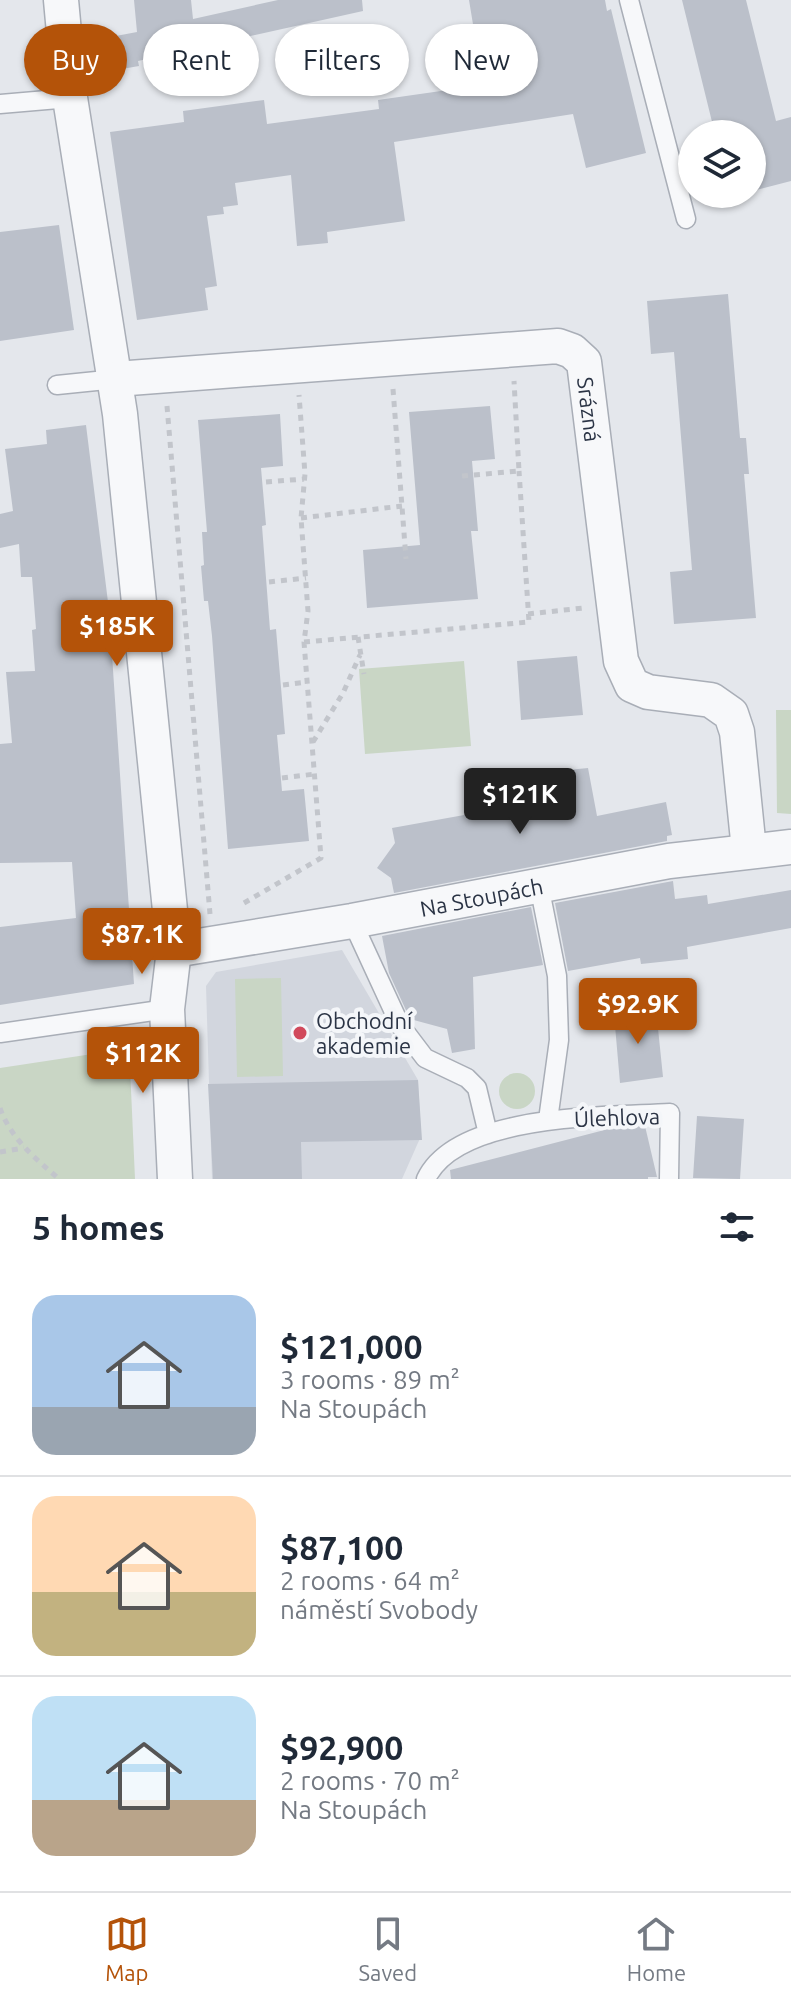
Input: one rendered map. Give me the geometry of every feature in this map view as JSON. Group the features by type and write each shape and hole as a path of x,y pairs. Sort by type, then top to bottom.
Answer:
{"street":[{"path":"61,0 70,98 116,379 174,950 167,1009 175,1179"},
{"name":"Srázná","path":"116,379 558,346 572,351 584,362 621,661 632,685 648,692 711,700 731,714 737,732 749,850"},
{"name":"Na Stoupách","path":"174,950 352,921 669,861 791,847"}],"lane":[{"path":"629,0 686,219"},
{"path":"0,104 70,98"},
{"path":"57,385 116,379"},
{"name":"Úlehlova","path":"539,885 557,976 559,1040 548,1120"},
{"path":"352,921 400,1025 425,1058 467,1078 477,1088 488,1134"},
{"path":"0,1033 167,1009"},
{"name":"Úlehlova","path":"426,1179 432,1167 454,1148 488,1134 548,1120 670,1113 669,1179"}],"path":[{"path":"235,909 321,858 304,642 308,611 301,518 304,479 297,366"},
{"path":"304,642 529,622 513,367"},
{"path":"392,377 406,559"},
{"path":"169,395 167,402 210,923"},
{"path":"462,476 519,471"},
{"path":"266,482 304,479"},
{"path":"301,518 402,506"},
{"path":"269,582 306,578"},
{"path":"528,614 614,605"},
{"path":"358,637 364,674"},
{"path":"312,743 343,693 360,655"},
{"path":"283,685 307,682"},
{"path":"282,778 315,774"},
{"path":"0,1108 7,1126 24,1148 59,1179"},
{"path":"0,1152 24,1148"}],"shaded area":[{"name":"Obchodní akademie","path":"342,950 418,1080 421,1136 402,1179 212,1179 206,986 216,972"}],"green space":[{"path":"464,661 471,746 365,754 359,669"},
{"path":"776,710 791,710 791,814 777,813"},
{"path":"281,978 283,1076 237,1077 235,979"},
{"path":"112,1051 130,1067 135,1179 0,1179 0,1068"},
{"path":"517,1073 530,1078 535,1091 530,1104 517,1109 504,1104 499,1091 504,1078"}],"building":[{"path":"134,0 191,0 193,19 278,0 362,0 363,11 304,24 275,24 275,31 259,34 259,24 143,24 143,60 138,61 139,66 127,68 127,34 137,32"},
{"path":"469,0 605,0 607,11 611,9 646,153 586,168 573,114 394,142 405,221 327,232 328,243 297,246 291,175 235,183 238,205 223,207 224,214 207,216 217,286 205,288 208,310 137,320 110,132 184,122 183,111 264,100 267,124 379,109 378,100 425,93 425,96 538,96 538,24 473,24"},
{"path":"682,0 746,0 776,121 791,117 791,181 766,187 766,120 712,120"},
{"path":"59,225 74,330 0,341 0,232"},
{"path":"728,294 740,438 746,438 749,474 744,474 756,618 674,624 670,572 692,570 674,352 651,354 647,301"},
{"path":"490,406 495,459 472,461 478,531 471,531 478,599 367,608 363,550 420,545 409,412"},
{"path":"280,414 283,466 261,468 266,525 262,526 270,630 276,629 285,734 277,735 282,791 304,789 309,841 228,849 212,636 208,601 204,601 201,566 204,565 202,532 207,532 198,420"},
{"path":"86,425 109,610 134,984 0,1005 0,927 76,918 72,862 0,863 0,744 12,743 6,672 35,671 32,630 36,629 32,577 21,577 19,544 0,548 0,514 13,511 5,449 47,444 46,430"},
{"path":"577,656 583,715 521,720 517,661"},
{"path":"588,768 597,816 666,802 672,835 667,836 667,841 394,893 391,878 377,868 395,843 392,828 553,799 548,772"},
{"path":"673,881 675,899 707,895 708,904 791,890 791,928 687,947 688,959 641,964 640,958 568,971 555,903"},
{"path":"531,907 543,965 473,977 475,1049 452,1053 447,1029 410,1019 389,973 382,936"},
{"path":"656,1009 663,1077 620,1083 614,1014"},
{"path":"418,1080 422,1140 301,1142 302,1179 213,1179 208,1084"},
{"path":"697,1116 744,1119 740,1179 693,1178"},
{"path":"645,1126 657,1177 451,1179 450,1170 616,1127"}],"place":[{"name":"Obchodní akademie","path":"300,1033"}]}
